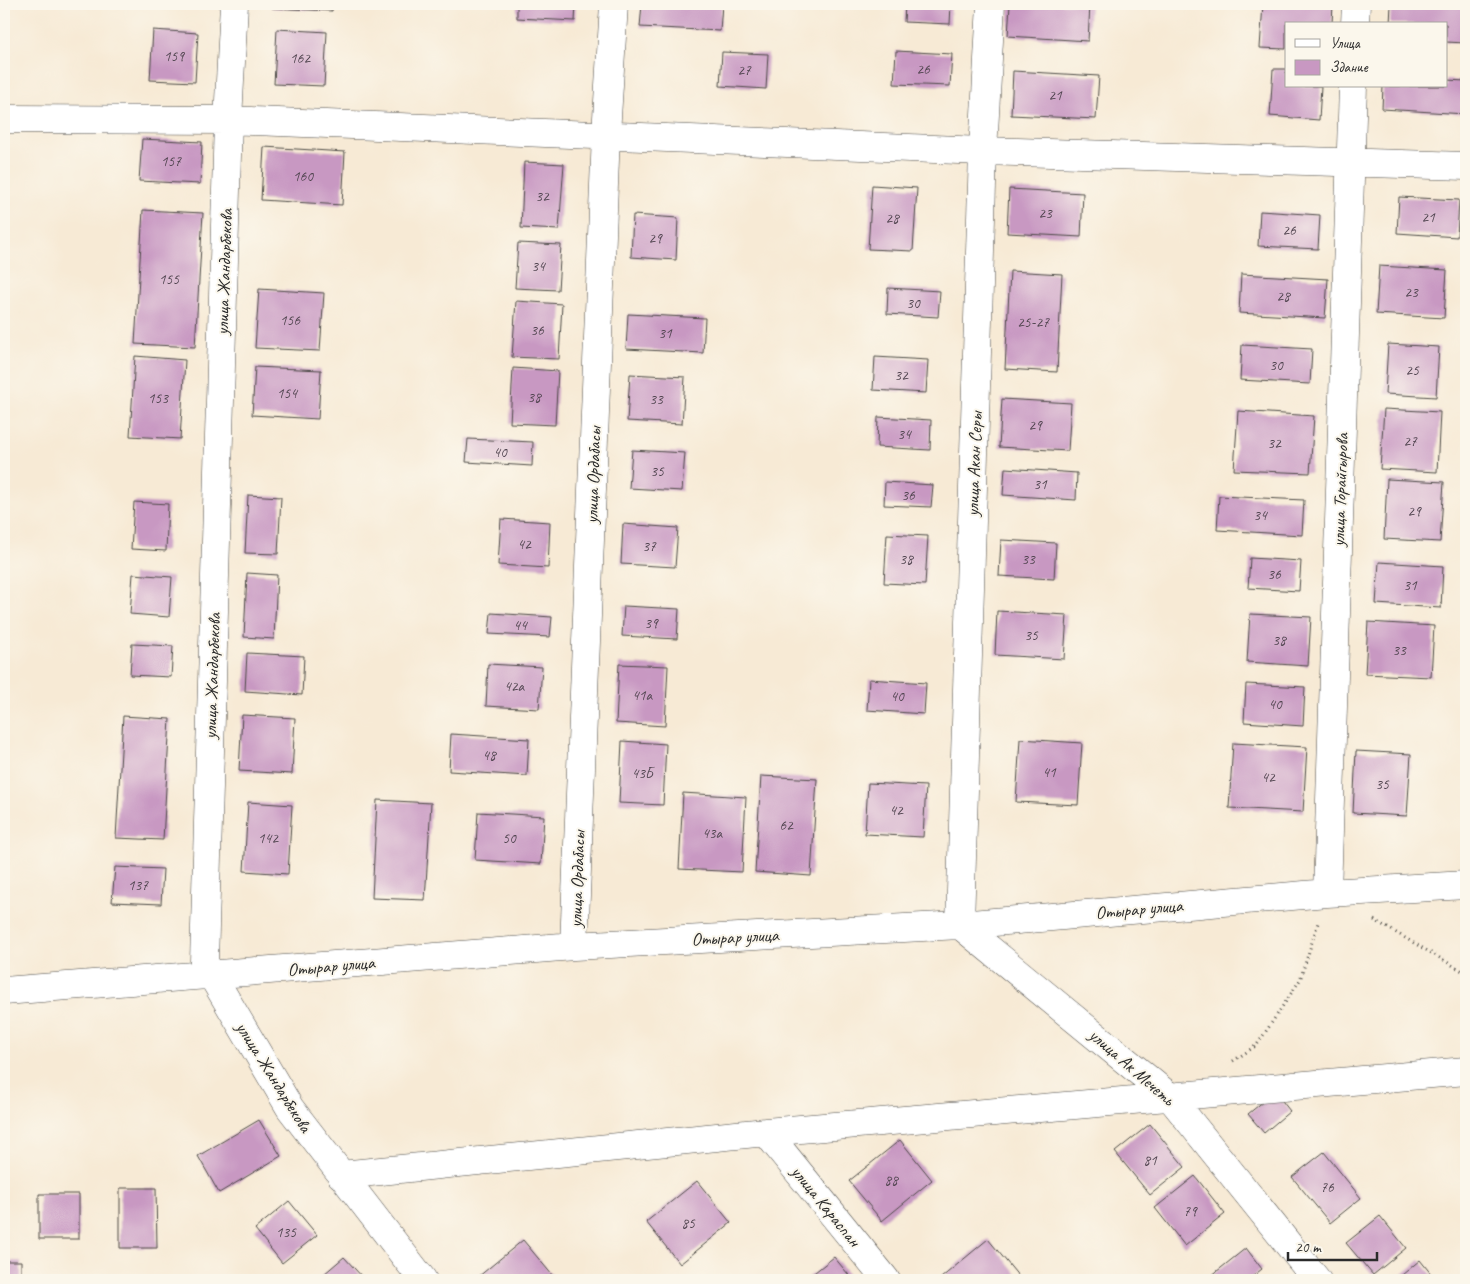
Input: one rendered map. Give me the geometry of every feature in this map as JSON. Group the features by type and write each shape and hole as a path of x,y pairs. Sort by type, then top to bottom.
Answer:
{"street":[{"name":"улица Жандарбекова","path":"234,4 228,120 204,962 290,1108 424,1280"},
{"name":"улица Ордабасы","path":"574,946 606,134 614,4"},
{"name":"улица Акан Серы","path":"960,925 984,151 991,4"},
{"path":"1355,22 1356,4"},
{"name":"улица Торайгырова","path":"1327,893 1353,88"},
{"path":"4,119 228,120 984,151 1466,166"},
{"name":"Отырар улица","path":"4,991 574,946 960,925 1327,893 1466,885"},
{"name":"улица Ак Мечеть","path":"960,925 1170,1097 1317,1280"},
{"path":"341,1175 766,1132 1466,1071"},
{"name":"улица Караспан","path":"766,1132 886,1280"}],"path":[{"path":"1225,1067 1257,1045 1300,980 1327,893"},
{"path":"1368,916 1466,973"}],"building":[{"path":"272,4 333,4 332,11 272,8"},
{"path":"517,4 576,4 575,21 517,18"},
{"path":"642,4 722,4 720,31 640,27"},
{"path":"905,4 951,4 950,24 904,22"},
{"path":"1010,4 1090,4 1088,41 1008,36"},
{"path":"1263,4 1333,4 1332,22 1285,22 1285,49 1260,48"},
{"path":"1391,4 1466,4 1466,43 1448,42 1448,22 1390,22"},
{"path":"277,29 327,32 324,86 274,84"},
{"path":"153,30 198,33 195,82 150,80"},
{"path":"896,51 952,54 950,86 894,84"},
{"path":"722,52 768,54 766,89 720,86"},
{"path":"1273,69 1285,69 1285,88 1321,88 1319,120 1270,116"},
{"path":"1013,71 1099,76 1096,119 1011,115"},
{"path":"1448,80 1466,81 1466,114 1382,109 1383,88 1448,88"},
{"path":"142,139 202,142 200,184 139,181"},
{"path":"264,147 345,152 342,205 261,200"},
{"path":"524,162 564,164 559,230 521,228"},
{"path":"872,185 917,188 913,251 868,249"},
{"path":"1009,189 1083,193 1081,237 1007,233"},
{"path":"1399,197 1459,200 1457,237 1397,233"},
{"path":"143,210 203,213 195,347 135,344"},
{"path":"1260,211 1320,215 1318,249 1258,246"},
{"path":"633,215 678,218 676,260 631,257"},
{"path":"518,243 561,245 558,290 515,288"},
{"path":"1379,266 1447,270 1444,318 1376,314"},
{"path":"1010,271 1062,274 1057,372 1005,369"},
{"path":"1241,274 1328,279 1325,318 1239,313"},
{"path":"888,288 940,291 938,317 887,314"},
{"path":"259,289 324,293 320,351 255,348"},
{"path":"516,301 562,304 559,359 512,357"},
{"path":"628,314 705,318 703,353 626,349"},
{"path":"1388,344 1439,347 1436,397 1385,394"},
{"path":"1242,345 1312,349 1310,384 1240,380"},
{"path":"135,356 185,360 180,439 130,436"},
{"path":"875,357 928,360 926,393 873,390"},
{"path":"255,367 321,370 318,419 252,415"},
{"path":"513,368 558,371 555,425 510,423"},
{"path":"630,374 685,377 682,424 627,421"},
{"path":"1002,399 1071,403 1068,451 999,447"},
{"path":"1384,409 1440,412 1437,472 1380,469"},
{"path":"1238,411 1314,416 1310,473 1234,470"},
{"path":"878,417 931,420 930,450 877,447"},
{"path":"468,439 533,442 532,466 466,462"},
{"path":"632,450 685,453 682,491 629,488"},
{"path":"1005,468 1077,473 1076,500 1003,495"},
{"path":"1387,479 1444,482 1440,542 1384,539"},
{"path":"885,482 933,485 931,507 884,505"},
{"path":"248,495 281,497 278,554 245,553"},
{"path":"1219,496 1304,500 1302,535 1217,530"},
{"path":"134,502 168,504 166,551 131,549"},
{"path":"501,519 550,522 548,568 498,565"},
{"path":"623,524 678,528 675,567 621,564"},
{"path":"887,534 928,536 925,585 884,583"},
{"path":"1001,540 1056,543 1054,579 999,576"},
{"path":"1250,558 1301,561 1299,591 1248,588"},
{"path":"1379,562 1443,566 1441,608 1376,604"},
{"path":"247,573 277,575 274,639 244,637"},
{"path":"133,574 172,577 169,617 130,614"},
{"path":"624,606 679,609 677,639 622,636"},
{"path":"997,611 1067,615 1064,659 995,655"},
{"path":"491,613 552,617 550,637 489,634"},
{"path":"1250,614 1311,617 1308,666 1247,662"},
{"path":"1368,622 1434,626 1431,677 1365,674"},
{"path":"132,644 173,646 171,677 130,675"},
{"path":"247,653 304,656 302,695 245,691"},
{"path":"488,664 542,667 539,709 486,706"},
{"path":"619,664 668,666 665,726 616,723"},
{"path":"869,679 926,683 924,714 867,710"},
{"path":"1246,684 1305,687 1303,726 1244,722"},
{"path":"242,715 295,718 292,774 239,771"},
{"path":"123,716 170,719 163,840 116,838"},
{"path":"451,734 529,739 527,776 449,771"},
{"path":"1020,739 1082,743 1078,805 1016,802"},
{"path":"622,741 666,744 663,805 619,803"},
{"path":"1233,743 1307,747 1303,812 1229,808"},
{"path":"1356,751 1411,754 1407,816 1353,813"},
{"path":"761,776 817,779 811,876 755,872"},
{"path":"868,783 926,786 923,837 865,834"},
{"path":"683,793 746,797 742,872 679,869"},
{"path":"377,800 431,803 425,900 372,898"},
{"path":"248,802 292,805 288,874 244,871"},
{"path":"478,812 544,816 541,864 475,860"},
{"path":"115,867 163,869 161,904 112,902"},
{"path":"1275,1092 1290,1111 1264,1133 1248,1114"},
{"path":"259,1120 281,1156 219,1193 198,1156"},
{"path":"1150,1124 1185,1167 1150,1195 1115,1152"},
{"path":"900,1140 932,1180 882,1221 849,1181"},
{"path":"1324,1152 1361,1198 1330,1223 1292,1177"},
{"path":"1195,1176 1225,1214 1185,1246 1155,1208"},
{"path":"697,1181 731,1223 680,1264 646,1222"},
{"path":"120,1188 156,1188 157,1248 120,1248"},
{"path":"39,1194 79,1194 79,1239 39,1239"},
{"path":"289,1201 317,1235 282,1263 255,1229"},
{"path":"1380,1216 1406,1248 1373,1275 1346,1243"},
{"path":"988,1239 1020,1278 1018,1280 943,1280 941,1278"},
{"path":"523,1240 553,1276 547,1280 481,1280 478,1277"},
{"path":"1246,1248 1262,1269 1248,1280 1206,1280"},
{"path":"344,1257 365,1280 317,1280"},
{"path":"834,1257 853,1280 805,1280"},
{"path":"1420,1260 1436,1280 1396,1280"},
{"path":"4,1261 21,1261 21,1280 4,1280"}]}
